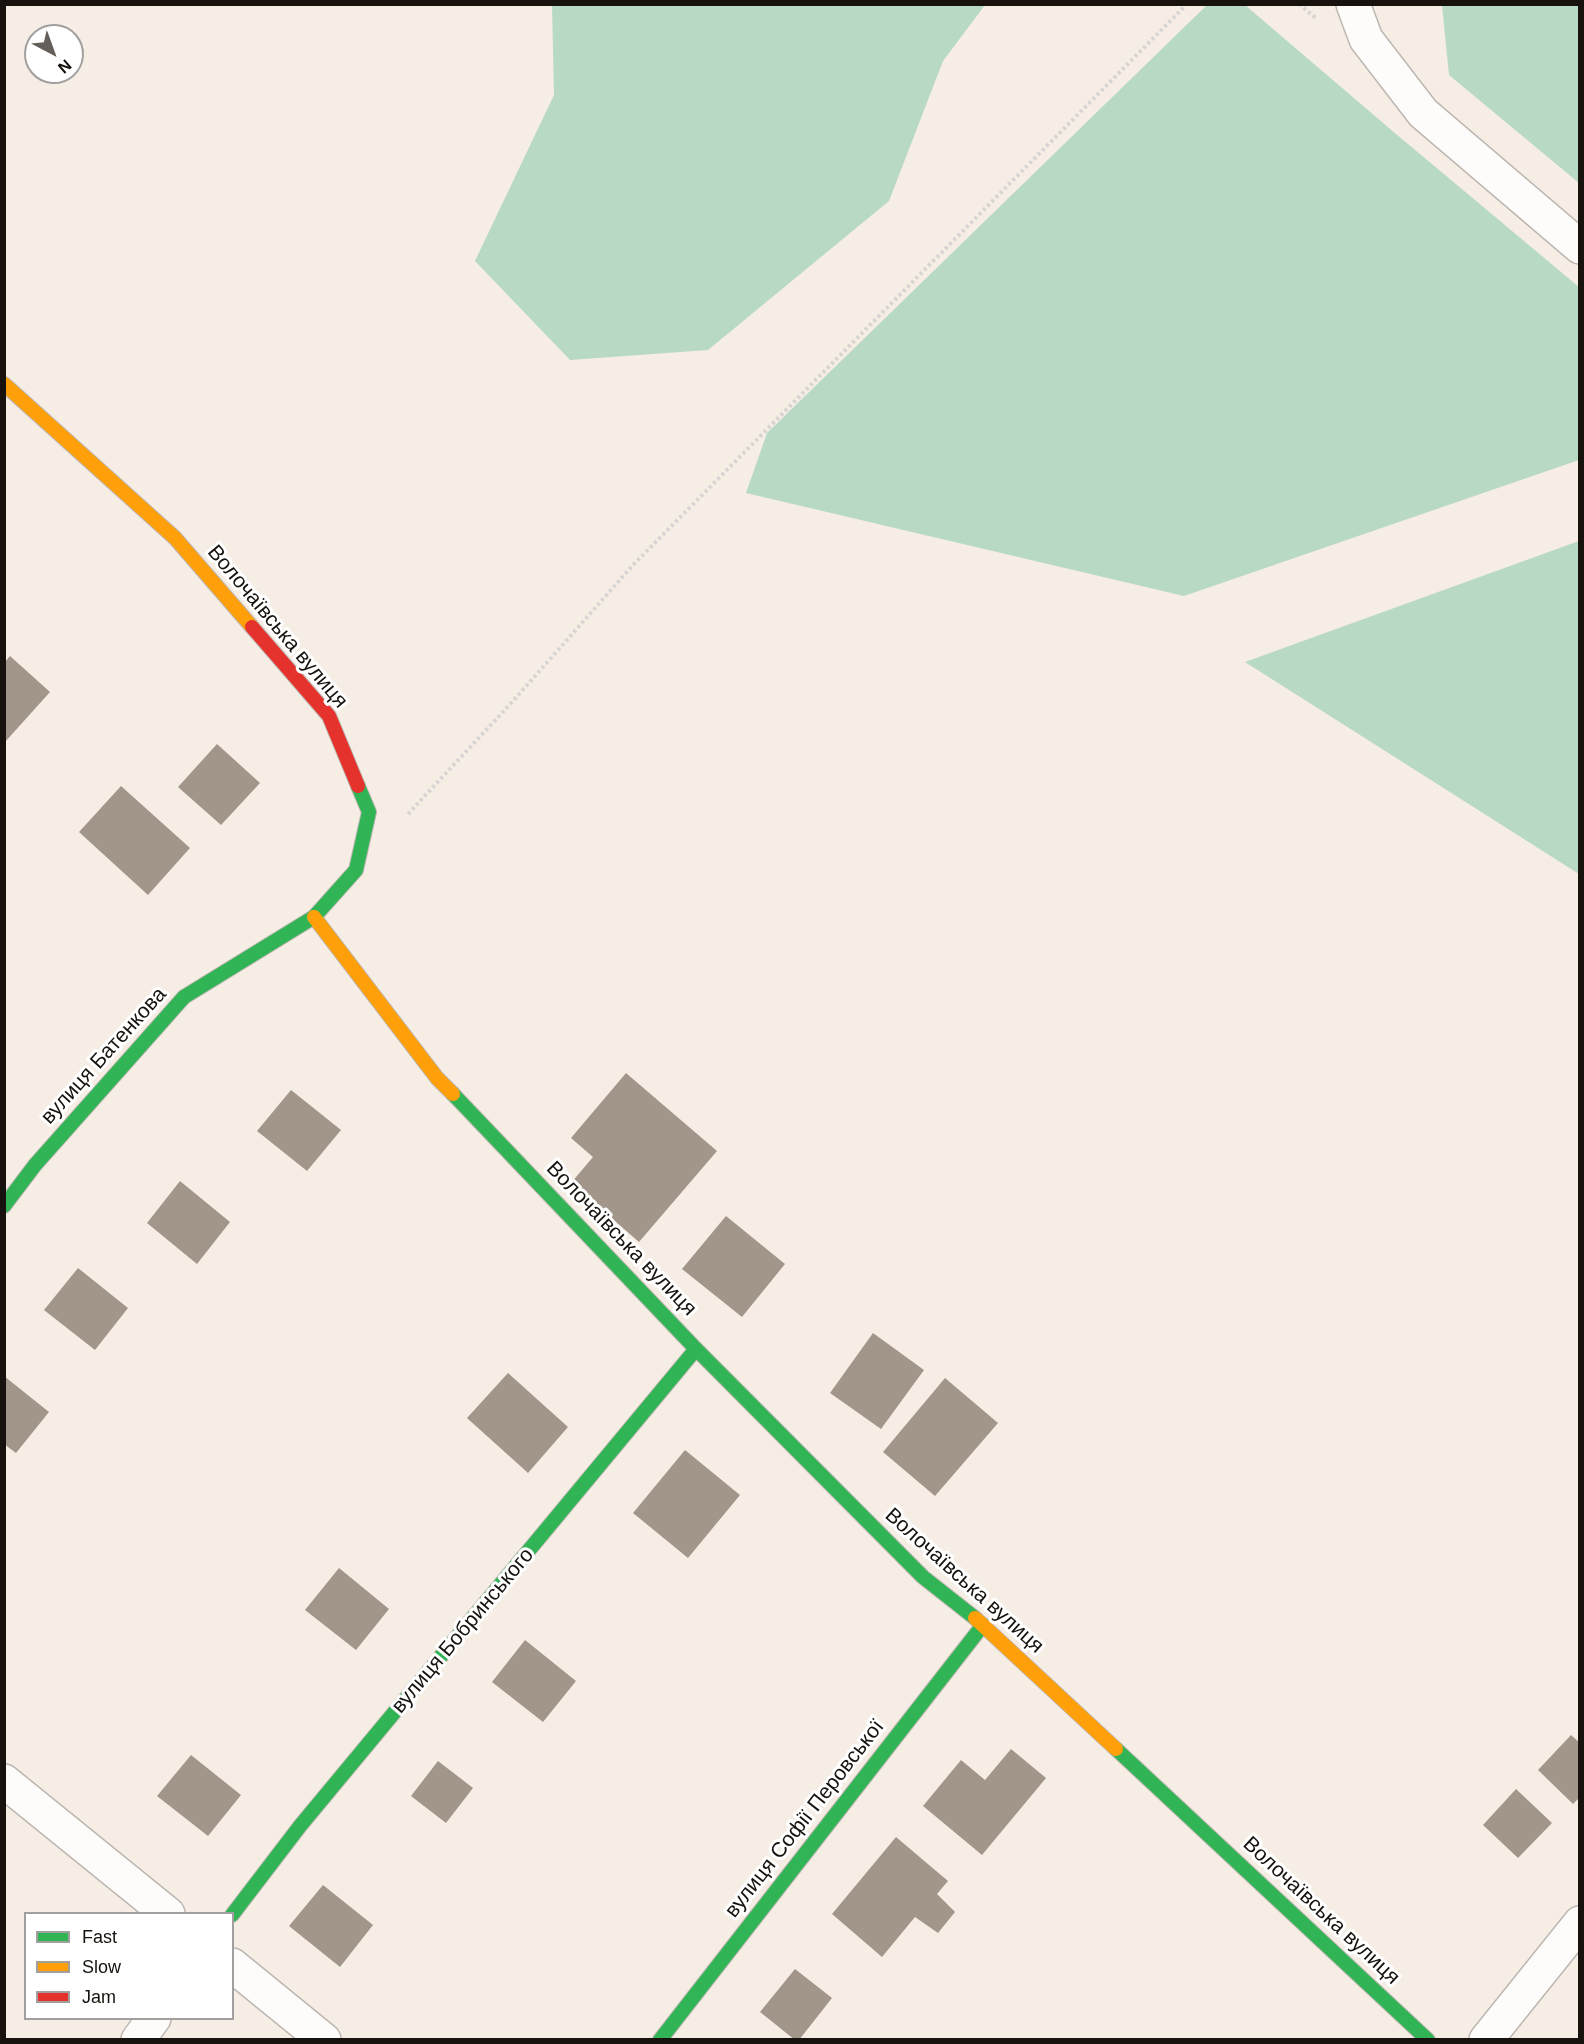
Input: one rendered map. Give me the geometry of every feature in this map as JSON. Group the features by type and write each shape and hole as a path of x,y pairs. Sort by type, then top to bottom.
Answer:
{"street":[{"path":"1353,4 1365,39 1423,113 1580,247"},
{"name":"Волочаївська вулиця","path":"4,384 174,538 329,716 369,812 356,870 314,916 437,1078 696,1349 923,1578 983,1625 1428,2040"},
{"name":"вулиця Батенкова","path":"4,1206 35,1165 184,997 314,916"},
{"name":"вулиця Бобринського","path":"234,1912 300,1826 696,1349"},
{"name":"вулиця Софії Перовської","path":"660,2040 983,1625"},
{"path":"4,1781 166,1912"},
{"path":"1486,2040 1580,1923"},
{"path":"234,1967 324,2040"},
{"path":"138,2040 153,2020"}],"path":[{"path":"403,819 513,701 634,564 1187,4"}],"green space":[{"path":"552,5 985,5 943,61 889,201 708,350 570,360 475,261 554,95"},
{"path":"1207,5 1245,5 1579,287 1579,460 1184,596 746,493 767,433"},
{"path":"1442,5 1579,5 1579,183 1449,75"},
{"path":"1579,541 1579,874 1245,662"}],"building":[{"path":"10,656 50,692 5,742 5,662"},
{"path":"217,744 260,783 221,825 178,787"},
{"path":"121,786 190,848 148,895 79,832"},
{"path":"626,1073 717,1151 639,1242 571,1183 593,1157 571,1138"},
{"path":"291,1090 341,1130 307,1171 257,1131"},
{"path":"180,1181 230,1222 197,1264 147,1223"},
{"path":"726,1216 785,1264 742,1317 682,1269"},
{"path":"78,1268 128,1308 95,1350 44,1310"},
{"path":"873,1333 924,1370 881,1429 830,1393"},
{"path":"508,1373 568,1427 528,1473 467,1418"},
{"path":"4,1376 49,1412 16,1453 4,1444"},
{"path":"945,1378 998,1423 935,1496 883,1452"},
{"path":"685,1450 740,1495 688,1558 633,1513"},
{"path":"339,1568 389,1609 356,1650 305,1610"},
{"path":"525,1640 576,1681 543,1722 492,1682"},
{"path":"1571,1735 1580,1743 1580,1797 1573,1804 1538,1770"},
{"path":"1011,1749 1046,1778 982,1855 923,1806 961,1760 985,1780"},
{"path":"191,1755 241,1795 208,1836 157,1796"},
{"path":"438,1761 473,1788 446,1823 411,1796"},
{"path":"1516,1789 1552,1823 1518,1858 1483,1825"},
{"path":"896,1837 948,1881 937,1894 955,1912 938,1933 915,1917 882,1957 832,1914"},
{"path":"323,1885 373,1925 340,1967 289,1926"},
{"path":"795,1969 832,1998 799,2040 795,2040 760,2012"}],"traffic: fast":[{"path":"4,1206 35,1165 184,997 314,917 356,870 369,812 358,786"},
{"path":"453,1094 696,1349 923,1577 975,1618"},
{"path":"234,1912 300,1826 696,1349"},
{"path":"660,2040 983,1625"},
{"path":"1116,1749 1428,2040"}],"traffic: slow":[{"path":"4,384 175,538 252,627"},
{"path":"314,917 437,1078 453,1094"},
{"path":"975,1618 1116,1749"}],"traffic: jam":[{"path":"252,627 329,716 358,786"}]}
